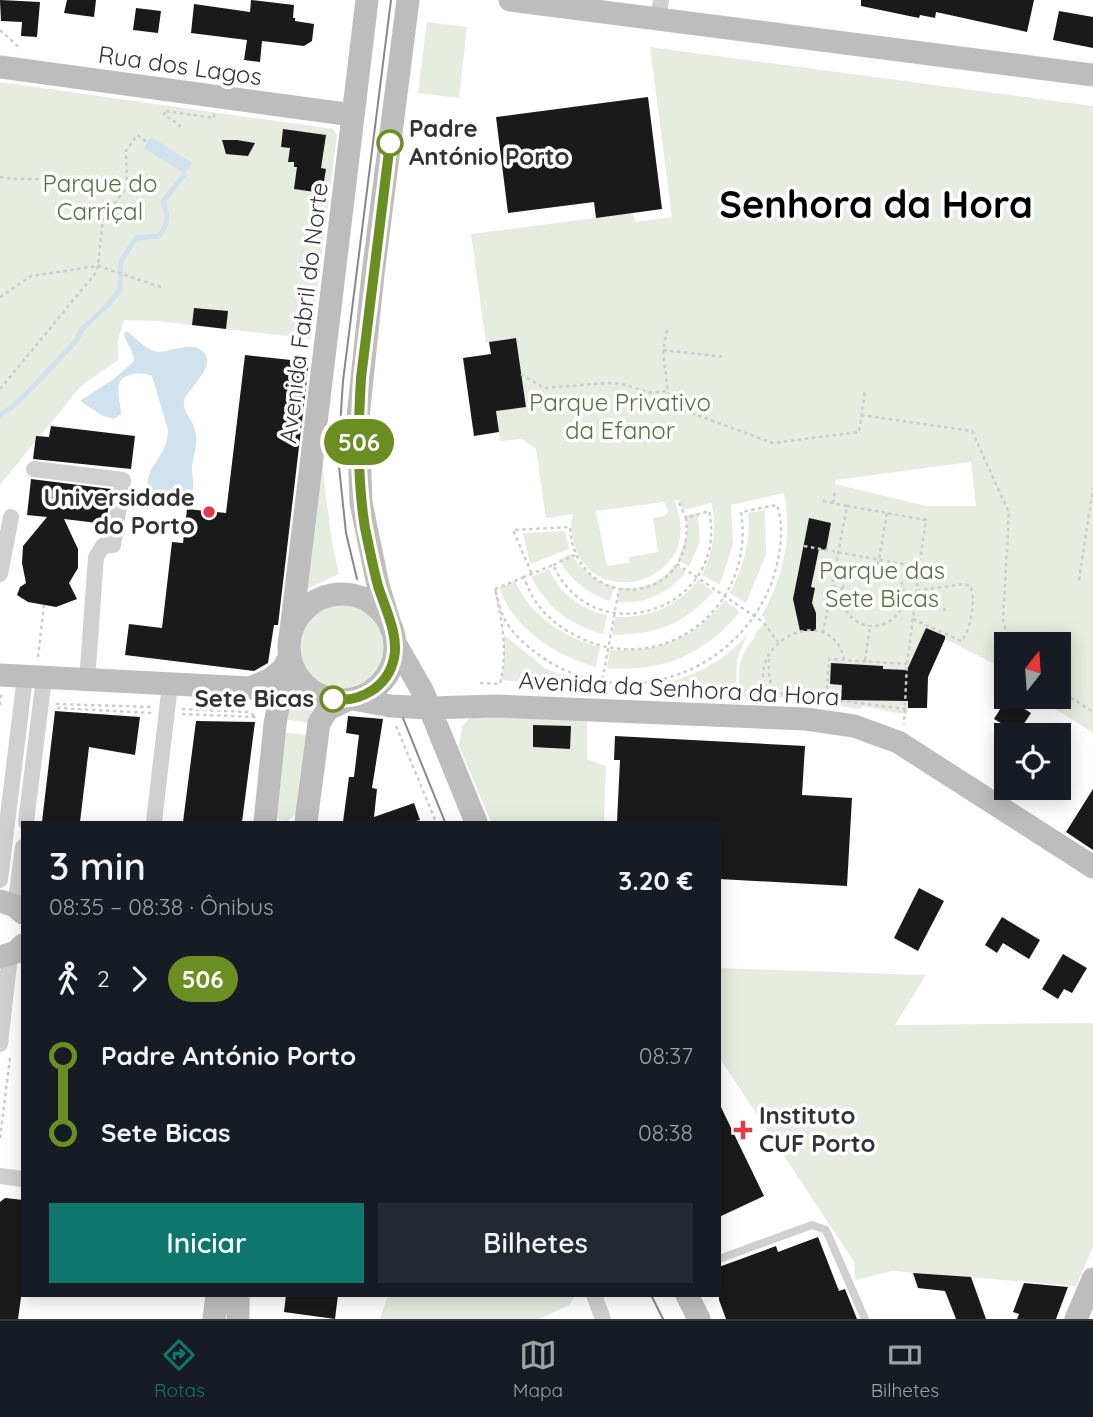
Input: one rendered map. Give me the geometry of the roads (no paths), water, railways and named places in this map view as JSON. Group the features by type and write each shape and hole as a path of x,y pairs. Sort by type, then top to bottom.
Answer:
{"main road":[{"name":"Avenida Fabril do Norte","path":"267,821 263,719 288,649 367,0"},
{"path":"306,821 317,729 323,714 328,709 378,686 388,674 394,659 393,635 377,581 361,503 358,417 408,0"},
{"path":"510,0 659,10 1093,75"},
{"name":"Rua dos Lagos","path":"0,67 353,116"},
{"path":"0,675 250,688 271,679 288,649 298,617 309,605 324,597 340,594 356,596 371,603 383,614 427,700 476,821"},
{"path":"288,649 292,667 302,682 315,693 349,700"},
{"path":"250,688 270,704 263,719"},
{"path":"446,752 454,722 477,694"},
{"name":"Avenida da Senhora da Hora","path":"349,700 391,706 427,700 451,702 477,694 806,719 854,726 906,746 1093,867"},
{"path":"1076,1319 1093,1279"},
{"path":"688,1297 699,1319"},
{"path":"215,1319 233,1306"}],"street":[{"path":"34,470 123,480 113,545 103,546 96,557 87,681"},
{"path":"0,574 10,517"},
{"path":"26,821 35,678"},
{"path":"0,880 35,678"},
{"path":"154,821 170,684"},
{"path":"13,907 21,859"},
{"path":"0,1044 11,952"},
{"path":"0,1176 21,1179"},
{"path":"594,1297 597,1317"}],"lane":[{"path":"721,1258 812,1225 820,1226 826,1230 865,1319"}],"water":[{"path":"151,137 192,163 185,174 144,148"},
{"path":"124,332 155,351 192,347 201,350 206,356 205,370 184,401 196,439 192,468 193,494 183,501 148,489 150,474 165,447 168,430 152,376 136,374 124,377 118,391 121,414 114,419 103,416 80,401 115,378 134,361"}],"waterway":[{"path":"0,415 30,390 76,341 82,329 110,303 120,289 121,261 136,238 159,236 162,232 167,219 163,201 185,174"}],"tram line":[{"path":"357,579 346,533 338,457 343,381 391,0"},
{"path":"403,718 445,821"},
{"path":"652,1297 663,1319"}],"place":[{"name":"Padre António Porto","path":"390,143"},
{"name":"Universidade do Porto","path":"209,512"},
{"name":"Sete Bicas","path":"333,699"},
{"name":"Instituto CUF Porto","path":"743,1130"}],"district":[{"name":"Senhora da Hora","path":"876,205"}],"park label":[{"name":"Parque do Carriçal","path":"100,198"},
{"name":"Parque Privativo da Efanor","path":"620,417"},
{"name":"Parque das Sete Bicas","path":"882,585"}]}
